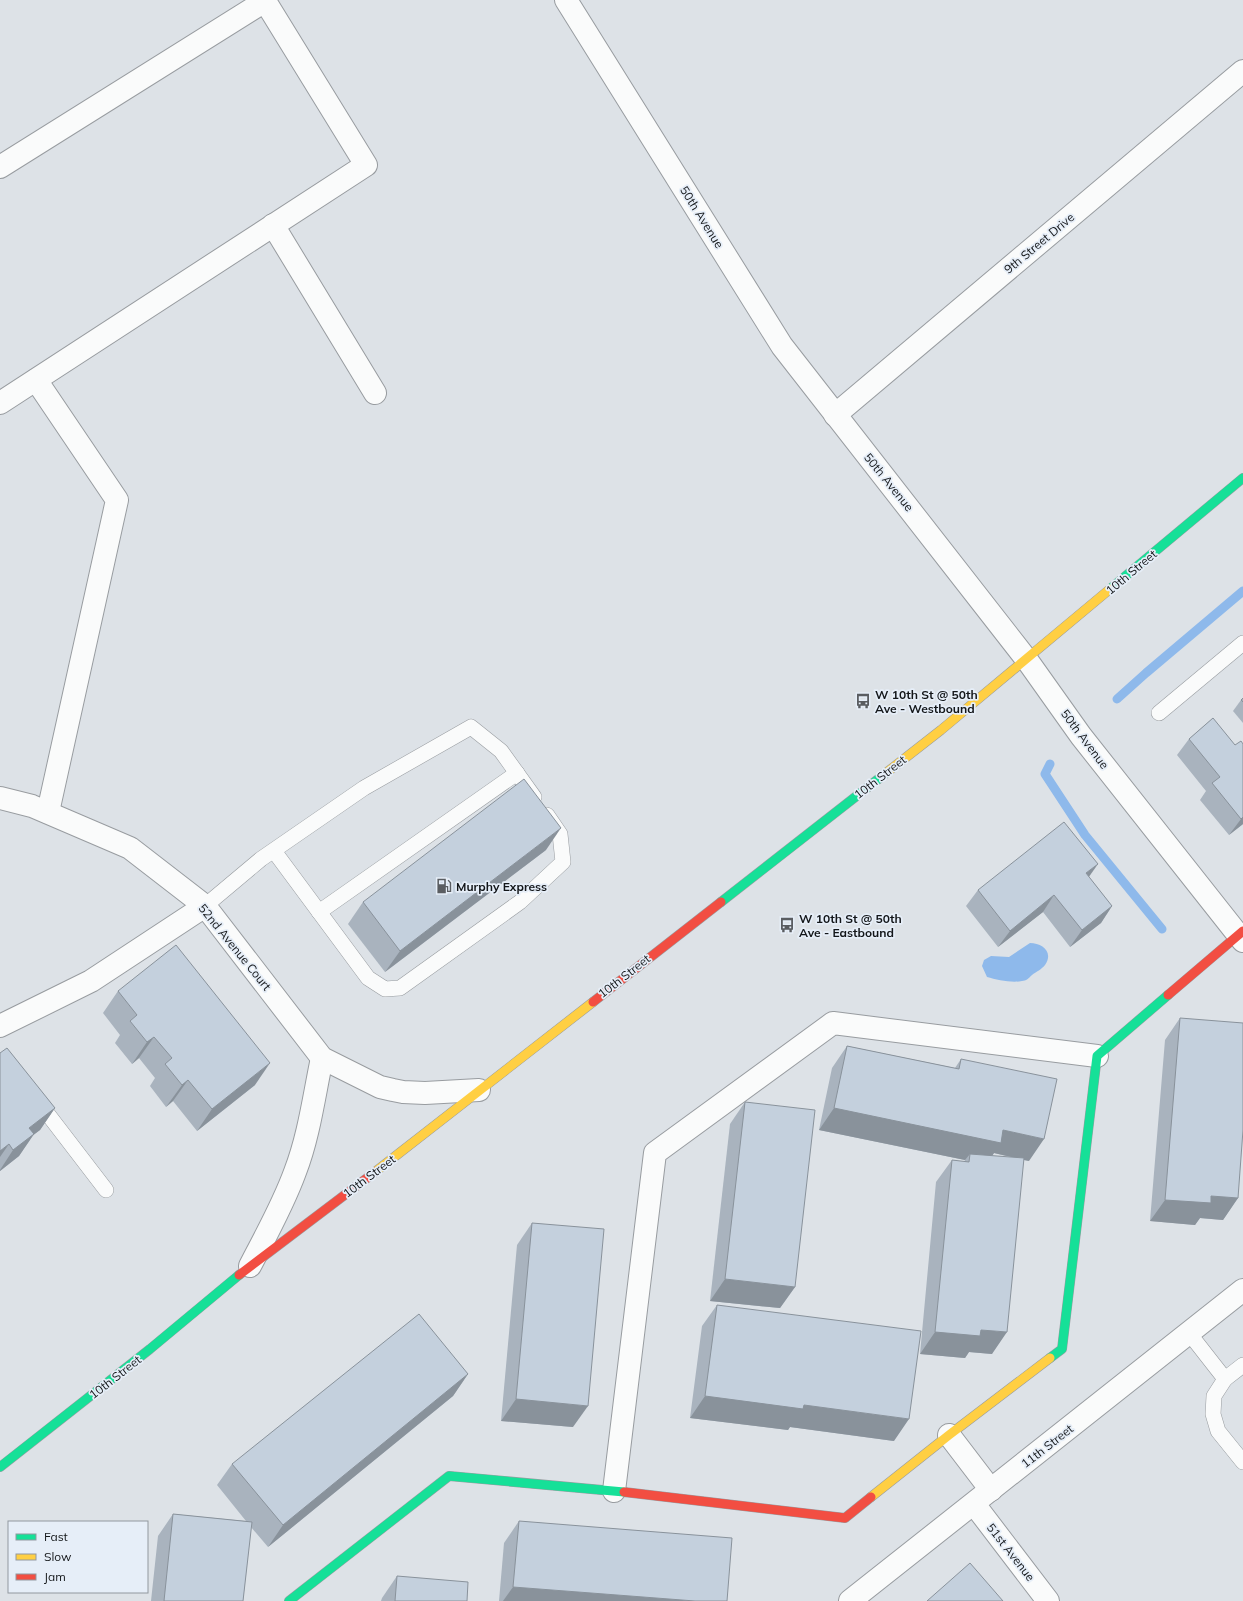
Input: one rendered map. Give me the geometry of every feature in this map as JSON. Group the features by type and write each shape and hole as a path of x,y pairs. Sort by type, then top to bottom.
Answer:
{"main road":[{"name":"10th Street","path":"0,1467 150,1349 250,1266 373,1174 941,730 1027,660 1243,478"},
{"path":"289,1601 449,1476 614,1491 845,1518 949,1434 1062,1349 1097,1056 1241,935"}],"street":[{"name":"50th Avenue","path":"566,0 782,346 1027,660 1081,736 1241,935"},
{"path":"0,167 265,1 366,165 0,403"},
{"name":"9th Street Drive","path":"835,415 1243,71"},
{"path":"273,225 375,393"},
{"path":"36,380 117,500 48,812"},
{"name":"52nd Avenue Court","path":"0,798 32,806 48,812 130,848 205,906 322,1058 380,1087 398,1091 425,1093 479,1090"},
{"path":"0,1026 91,981 205,906"},
{"path":"614,1491 655,1153 833,1024 1097,1056"},
{"path":"250,1266 277,1215 303,1148 322,1058"},
{"name":"11th Street","path":"850,1601 1243,1290"},
{"path":"949,1434 991,1490"},
{"name":"51st Avenue","path":"974,1504 1048,1601"}],"lane":[{"path":"1159,713 1243,643"},
{"path":"205,906 261,859 364,788 471,727 501,751 560,834 563,862 520,902 400,988 385,989 368,978 274,851"},
{"path":"319,912 517,773"},
{"path":"29,1089 106,1190"},
{"path":"1189,1333 1225,1379"},
{"path":"1243,1365 1225,1379 1214,1396 1212,1414 1218,1431 1243,1462"}],"water":[{"path":"1030,943 1039,945 1047,952 1047,960 1041,969 1027,979 1018,982 987,977 982,966 984,960 991,956 1009,957"}],"building":[{"path":"1213,718 1235,745 1241,741 1243,744 1243,817 1241,819 1212,783 1220,777 1189,739"},
{"path":"524,779 561,828 400,951 363,902"},
{"path":"1064,822 1098,864 1086,873 1112,906 1082,930 1054,895 1010,931 978,890"},
{"path":"176,945 270,1063 212,1109 188,1080 182,1085 165,1064 172,1058 154,1037 147,1042 130,1021 137,1015 118,991"},
{"path":"1180,1018 1243,1023 1243,1130 1238,1198 1211,1196 1211,1203 1165,1200"},
{"path":"847,1046 959,1069 961,1059 1057,1079 1044,1139 1003,1130 1001,1143 834,1108"},
{"path":"7,1048 55,1108 29,1128 34,1134 13,1150 9,1144 0,1151 0,1053"},
{"path":"745,1102 815,1110 795,1287 725,1279"},
{"path":"970,1154 1024,1158 1007,1332 981,1330 980,1336 935,1332 952,1160 969,1162"},
{"path":"532,1223 604,1229 588,1406 516,1399"},
{"path":"717,1305 921,1331 909,1419 804,1405 803,1409 705,1396"},
{"path":"419,1314 468,1374 283,1525 232,1464"},
{"path":"173,1514 252,1522 243,1601 164,1601"},
{"path":"519,1521 732,1538 727,1601 695,1601 513,1587"},
{"path":"970,1563 1003,1601 927,1601"},
{"path":"397,1576 468,1582 467,1601 395,1601"}],"waterway":[{"path":"1117,699 1243,591"},
{"path":"1050,764 1045,774 1085,835 1162,929"}],"traffic: fast":[{"path":"1110,589 1243,478"},
{"path":"721,902 886,773"},
{"path":"1050,1358 1062,1349 1097,1056 1168,995"},
{"path":"0,1467 150,1349 239,1275"},
{"path":"289,1601 449,1476 624,1492"}],"traffic: slow":[{"path":"886,773 941,730 1110,589"},
{"path":"375,1172 593,1002"},
{"path":"871,1497 1050,1358"}],"traffic: jam":[{"path":"593,1002 721,902"},
{"path":"1168,995 1243,931"},
{"path":"239,1275 375,1172"},
{"path":"624,1492 845,1518 871,1497"}],"place":[{"name":"W 10th St @ 50th Ave - Westbound","path":"863,701"},
{"name":"Murphy Express","path":"444,886"},
{"name":"W 10th St @ 50th Ave - Eastbound","path":"787,925"}]}
